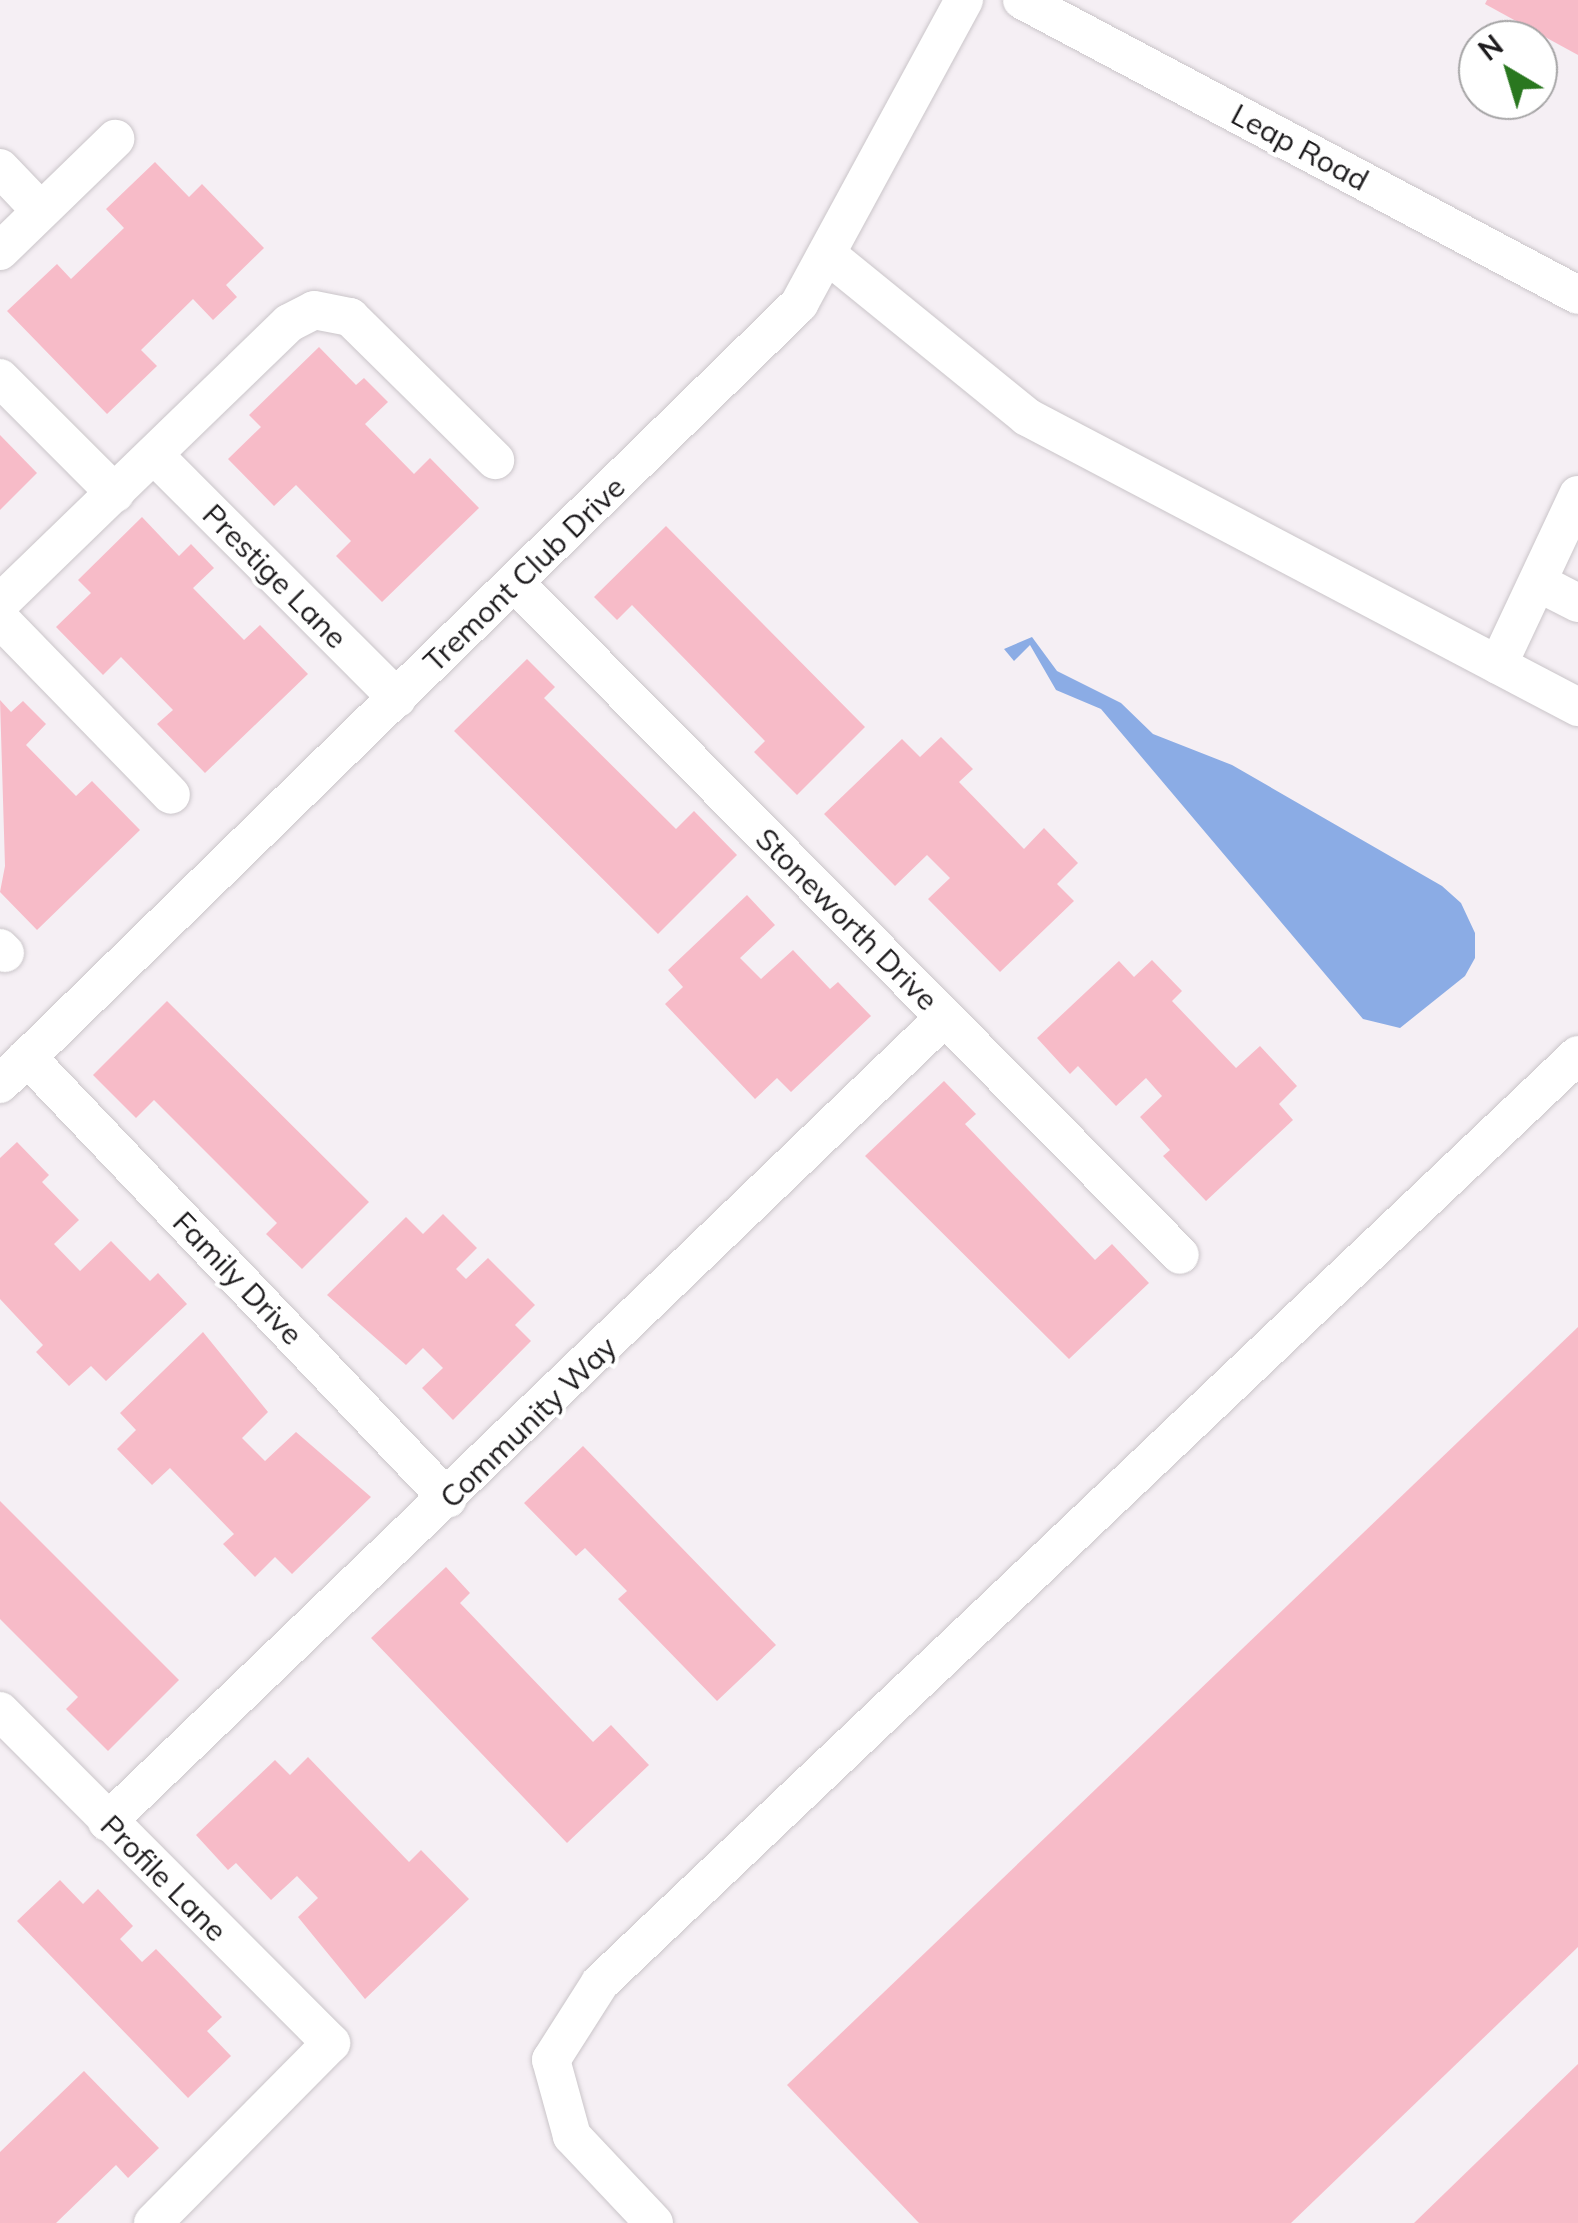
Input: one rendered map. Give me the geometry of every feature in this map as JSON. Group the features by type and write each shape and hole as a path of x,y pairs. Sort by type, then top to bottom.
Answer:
{"street":[{"name":"Tremont Club Drive","path":"0,1084 799,304 830,256 964,0"},
{"name":"Leap Road","path":"1022,0 1578,295"},
{"path":"0,251 115,139"},
{"path":"0,168 41,211"},
{"path":"830,256 1027,417 1578,708"},
{"path":"0,603 290,322 314,310 350,317 495,460"},
{"path":"0,378 114,493"},
{"name":"Prestige Lane","path":"154,455 396,698"},
{"path":"1498,665 1578,495"},
{"name":"Stoneworth Drive","path":"515,583 1180,1255"},
{"path":"1539,583 1578,604"},
{"path":"0,620 171,795"},
{"name":"Community Way","path":"107,1822 448,1500 945,1017"},
{"path":"654,2223 572,2136 551,2060 600,1984 1578,1056"},
{"name":"Family Drive","path":"27,1058 448,1500"},
{"name":"Profile Lane","path":"0,1711 330,2043 153,2223"}],"water":[{"path":"1032,637 1057,671 1121,703 1153,734 1232,765 1442,886 1461,903 1475,933 1475,958 1465,976 1400,1028 1363,1019 1101,709 1056,690 1030,645 1014,661 1004,649"}],"building":[{"path":"1487,0 1578,0 1578,55 1558,44 1558,20 1514,20 1485,4"},
{"path":"155,162 189,197 202,184 264,248 226,285 237,297 213,320 193,299 141,350 157,366 107,414 7,311 57,264 71,279 124,228 106,209"},
{"path":"319,347 356,385 364,378 388,402 365,424 414,474 430,458 479,508 382,602 336,556 351,541 296,485 274,506 228,459 261,427 249,415"},
{"path":"0,435 37,473 0,510"},
{"path":"142,517 179,556 191,544 214,568 193,588 244,640 260,625 308,674 205,773 157,724 173,710 121,657 103,675 56,627 91,593 78,580"},
{"path":"666,526 865,727 797,795 754,752 765,741 632,605 617,620 594,597"},
{"path":"527,659 555,687 544,698 676,829 694,811 737,855 658,934 454,731"},
{"path":"0,700 11,712 23,701 46,724 26,745 76,796 92,781 140,830 37,930 0,892 5,866"},
{"path":"941,737 973,769 959,782 1024,849 1044,828 1078,863 1057,884 1074,901 1000,972 928,899 950,878 927,855 895,886 824,814 902,739 920,757"},
{"path":"747,895 775,925 740,958 761,979 793,950 830,989 838,982 871,1016 791,1092 777,1078 755,1099 665,1004 683,987 668,970"},
{"path":"1152,960 1182,991 1172,1001 1236,1068 1260,1046 1297,1086 1279,1104 1293,1120 1206,1201 1163,1156 1170,1150 1140,1117 1162,1096 1146,1078 1116,1106 1078,1066 1070,1074 1037,1038 1119,961 1134,977"},
{"path":"167,1001 369,1202 302,1269 266,1234 277,1223 154,1100 136,1118 93,1075"},
{"path":"944,1081 976,1114 965,1124 1095,1260 1112,1244 1149,1283 1069,1359 865,1156"},
{"path":"17,1142 49,1175 42,1182 79,1220 54,1244 80,1271 111,1241 150,1281 158,1273 187,1304 106,1381 91,1366 69,1386 36,1352 43,1345 0,1299 0,1158"},
{"path":"443,1214 477,1248 456,1269 466,1279 488,1258 535,1305 515,1325 531,1341 453,1420 422,1388 443,1368 423,1348 406,1365 327,1295 406,1217 423,1234"},
{"path":"1578,1327 1578,1947 1291,2223 919,2223 787,2085"},
{"path":"203,1332 268,1412 242,1438 265,1461 296,1432 371,1497 292,1574 275,1557 255,1577 223,1544 234,1534 170,1468 152,1485 117,1449 136,1430 120,1413"},
{"path":"583,1446 776,1645 717,1701 618,1599 627,1591 585,1548 576,1556 524,1503"},
{"path":"0,1501 179,1680 108,1751 66,1709 78,1697 0,1619"},
{"path":"446,1567 470,1593 460,1603 593,1742 611,1725 649,1765 567,1843 371,1638"},
{"path":"308,1757 409,1862 421,1850 469,1899 365,1999 298,1917 318,1898 297,1876 271,1900 236,1863 228,1870 196,1835 275,1760 290,1775"},
{"path":"60,1880 83,1904 98,1889 133,1926 120,1939 142,1962 156,1949 222,2017 207,2031 231,2056 188,2098 17,1921"},
{"path":"1578,2064 1578,2223 1414,2223"},
{"path":"84,2071 159,2148 128,2178 116,2165 56,2223 0,2223 0,2152"}]}
